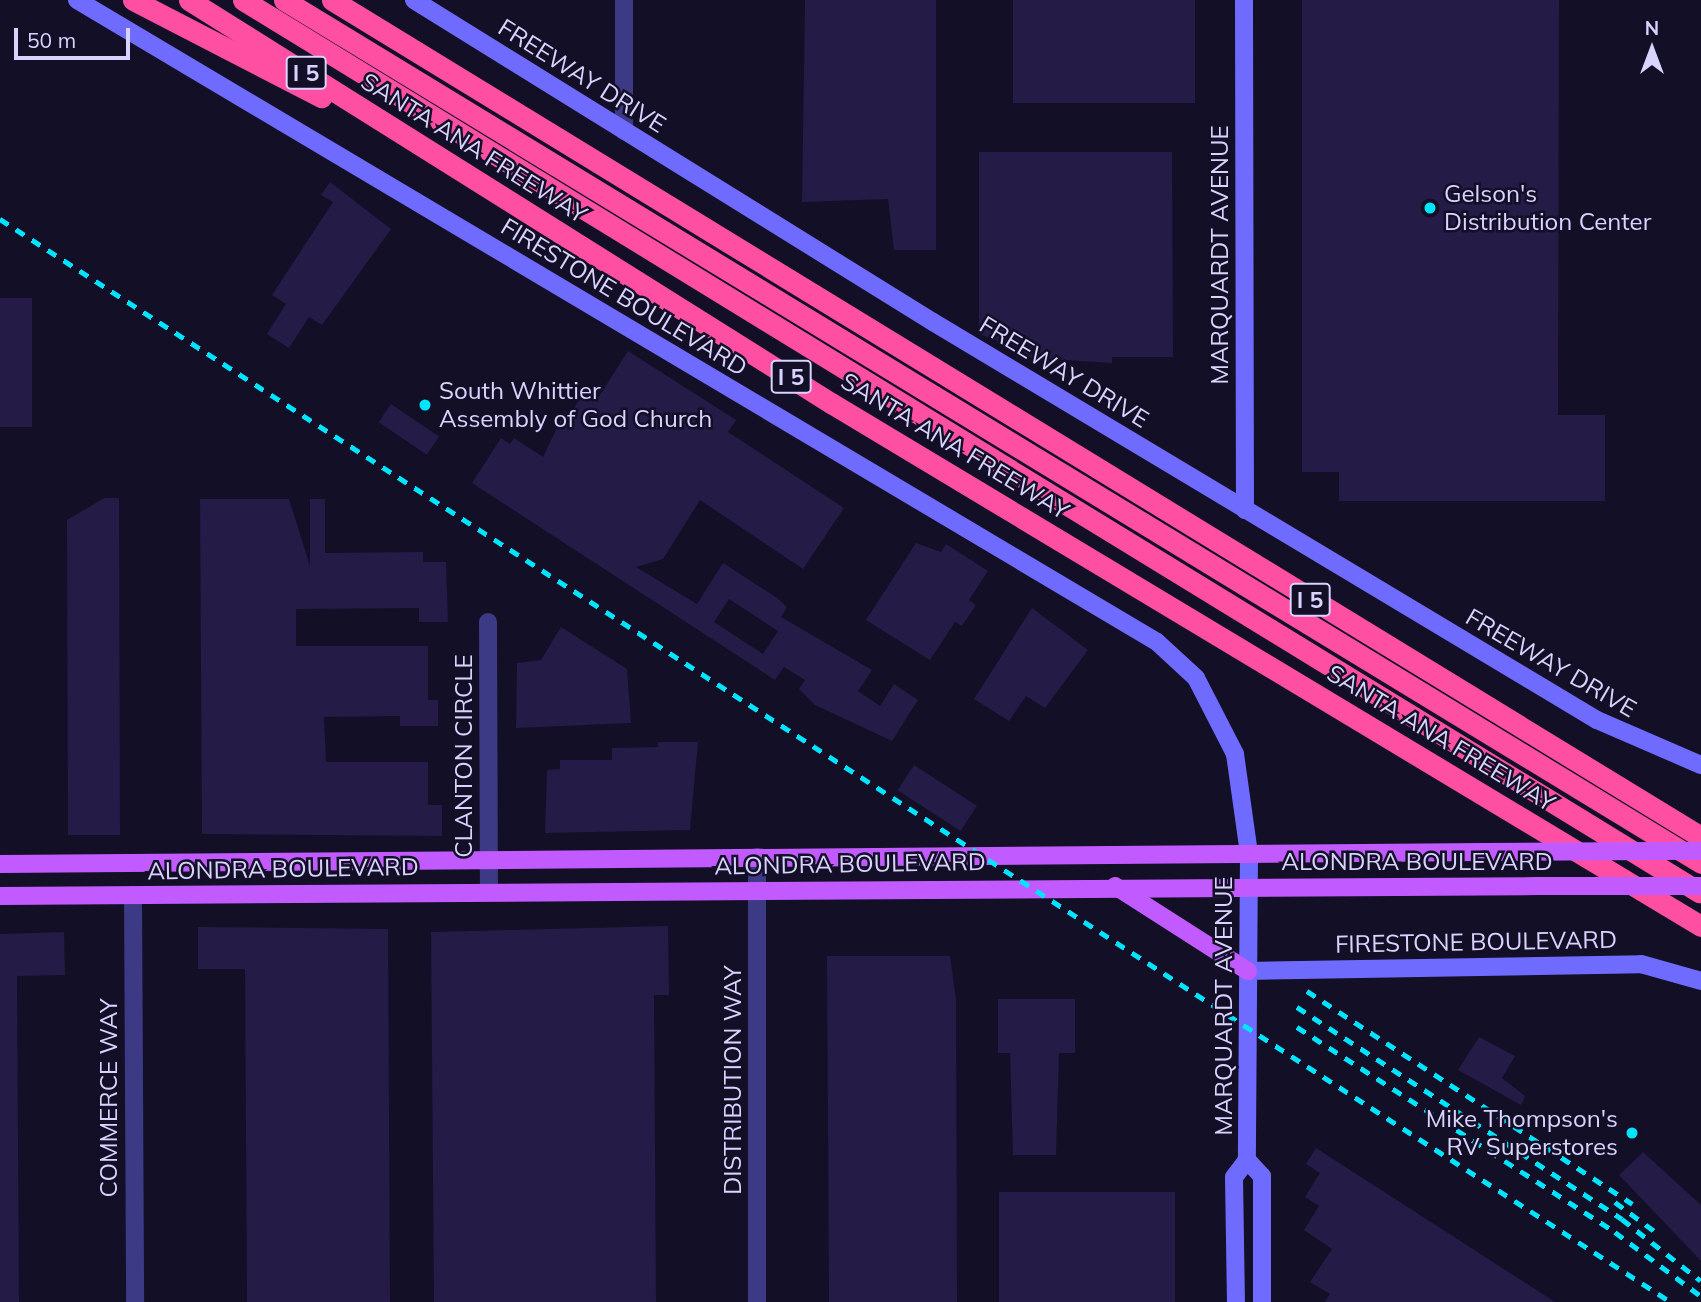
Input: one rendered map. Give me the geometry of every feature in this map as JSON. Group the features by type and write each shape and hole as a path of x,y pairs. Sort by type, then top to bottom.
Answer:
{"highway":[{"path":"133,0 423,146"},
{"name":"SANTA ANA FREEWAY","path":"189,0 831,403 1701,926"},
{"path":"243,0 1701,893"},
{"path":"284,0 1701,863"},
{"name":"SANTA ANA FREEWAY","path":"332,0 1701,837"},
{"path":"359,0 517,114"}],"main road":[{"name":"ALONDRA BOULEVARD","path":"0,864 1701,851"},
{"path":"29,864 29,896"},
{"name":"ALONDRA BOULEVARD","path":"0,896 1115,886 1701,886"},
{"path":"1115,886 1248,971"}],"street":[{"name":"FIRESTONE BOULEVARD","path":"77,0 1157,642 1196,678 1223,726 1242,785 1249,853"},
{"name":"FREEWAY DRIVE","path":"414,0 1245,510 1597,720 1701,765"},
{"path":"624,0 624,131"},
{"name":"MARQUARDT AVENUE","path":"1244,0 1245,510"},
{"name":"CLANTON CIRCLE","path":"488,622 489,891"},
{"name":"MARQUARDT AVENUE","path":"1236,1302 1234,1177 1247,1160 1249,853"},
{"name":"DISTRIBUTION WAY","path":"757,857 757,1302"},
{"name":"COMMERCE WAY","path":"133,895 135,1302"},
{"name":"FIRESTONE BOULEVARD","path":"1248,971 1641,964 1701,982"},
{"name":"MARQUARDT AVENUE","path":"1247,1160 1262,1176 1262,1302"}],"building":[{"path":"805,0 936,0 936,250 894,250 888,199 802,202"},
{"path":"1013,0 1195,0 1195,103 1013,103"},
{"name":"Gelson's Distribution Center","path":"1302,0 1559,0 1558,415 1605,415 1605,501 1339,501 1339,472 1302,472"},
{"path":"979,152 1172,152 1173,357 1112,357 1112,363 1017,357 1017,348 979,334"},
{"path":"330,182 391,229 322,325 309,317 289,348 267,334 286,304 272,295 333,202 321,195"},
{"path":"0,298 32,298 32,427 0,427"},
{"path":"628,351 736,420 728,432 844,508 803,569 700,500 663,559 636,567 697,604 723,563 777,598 787,607 781,617 872,670 858,691 880,706 894,684 918,700 892,741 815,705 799,689 805,680 784,667 775,680 472,483 501,438 510,444 514,438 543,457 565,411 570,414 585,391 598,398","holes":["729,599 778,631 763,654 714,622"]},
{"path":"391,404 439,436 427,455 379,422"},
{"path":"104,498 119,498 120,835 68,835 67,520"},
{"path":"200,499 289,499 310,566 310,499 325,499 325,553 423,552 423,562 446,562 448,622 419,622 419,608 296,609 296,646 428,646 428,700 438,700 438,726 400,726 400,716 324,717 326,762 428,762 428,805 442,805 442,836 202,834"},
{"path":"916,543 941,552 946,544 988,571 969,600 976,605 962,626 955,622 930,660 866,620"},
{"path":"1032,608 1088,650 1045,708 1026,696 1009,721 974,699"},
{"path":"561,627 627,669 631,723 516,728 517,663 541,660"},
{"path":"658,742 698,742 690,830 545,833 547,770 560,769 560,760 612,760 612,748 658,747"},
{"path":"914,765 977,806 961,831 898,790"},
{"path":"668,926 669,995 654,995 656,1302 434,1302 431,932"},
{"path":"198,927 388,929 390,1302 247,1302 245,969 198,969"},
{"path":"64,932 65,975 17,976 19,1302 0,1302 0,934"},
{"path":"827,956 950,956 956,1000 957,1302 829,1302"},
{"path":"998,999 1075,999 1075,1053 1059,1053 1056,1155 1013,1155 1010,1053 998,1053"},
{"path":"1479,1037 1515,1056 1502,1078 1525,1096 1521,1105 1458,1070"},
{"path":"1316,1148 1555,1302 1325,1302 1330,1294 1310,1282 1332,1249 1304,1230 1319,1206 1305,1197 1320,1173 1306,1164"},
{"path":"1643,1152 1701,1205 1701,1261 1619,1175"},
{"path":"999,1192 1175,1192 1175,1302 999,1302"}],"railway":[{"path":"0,219 1671,1302"},
{"path":"1307,991 1633,1204"},
{"path":"1297,1007 1622,1219 1701,1281"},
{"path":"1297,1027 1615,1232 1701,1296"},
{"path":"1615,1202 1657,1233"}],"place":[{"name":"Gelson's Distribution Center","path":"1430,208"},
{"name":"South Whittier Assembly of God Church","path":"425,405"},
{"name":"Mike Thompson's RV Superstores","path":"1632,1133"}]}
